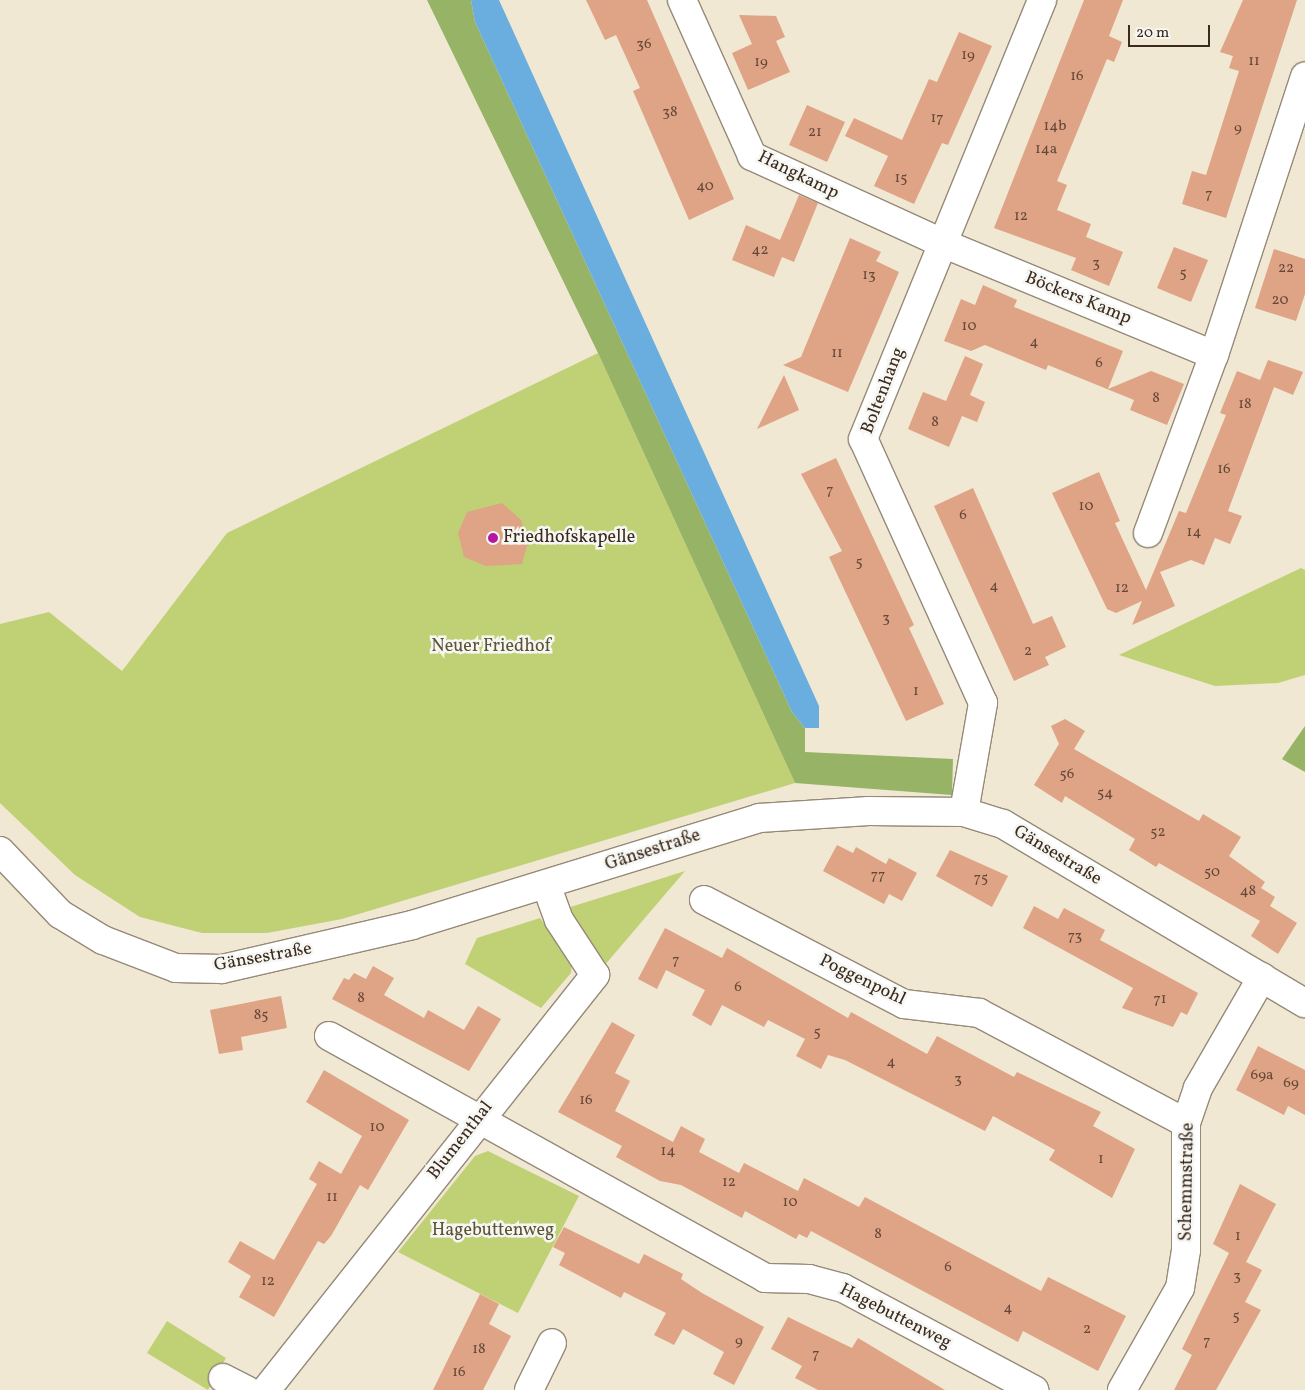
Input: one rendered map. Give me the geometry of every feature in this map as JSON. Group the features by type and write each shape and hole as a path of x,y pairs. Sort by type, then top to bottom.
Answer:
{"street":[{"name":"Hangkamp","path":"682,0 752,156 942,244"},
{"name":"Boltenhang","path":"964,812 983,703 863,439 1042,0"},
{"path":"1148,533 1214,355 1305,76"},
{"name":"Böckers Kamp","path":"942,244 1214,355"},
{"name":"Gänsestraße","path":"0,851 60,914 118,947 176,968 222,969 296,954 546,885 759,818 869,811 964,812 1003,824 1305,1003"},
{"name":"Blumenthal","path":"266,1390 476,1121 595,975 559,920 546,885"},
{"name":"Poggenpohl","path":"704,900 904,1004 979,1013 1186,1123"},
{"name":"Schemmstraße","path":"1122,1390 1180,1288 1186,1250 1186,1123 1198,1088 1262,977"},
{"name":"Hagebuttenweg","path":"329,1036 476,1121 765,1278 809,1279 843,1288 1034,1390"},
{"path":"529,1390 552,1343"}],"green space":[{"path":"427,0 471,0 475,22 792,712 805,728 805,752 953,759 952,795 795,783 598,353"},
{"name":"Neuer Friedhof","path":"598,353 795,783 342,919 267,933 202,933 140,917 75,875 0,803 0,624 49,612 122,671 227,533"},
{"path":"1301,568 1305,570 1305,675 1278,683 1215,686 1119,655"},
{"path":"1305,726 1305,772 1282,759"},
{"path":"685,871 604,966 564,909 625,890"},
{"path":"540,918 572,961 571,973 541,1008 465,964 477,938"},
{"name":"Hagebuttenweg","path":"488,1151 579,1196 518,1313 398,1252 475,1156"},
{"path":"167,1321 226,1358 208,1390 147,1353"}],"water":[{"path":"471,0 499,0 819,706 819,728 805,728 792,712 475,22"}],"building":[{"path":"586,0 647,0 734,199 689,220 633,91 640,88 616,35 605,40"},
{"path":"1084,0 1123,0 1109,36 1122,42 1114,62 1107,59 1057,181 1067,185 1057,210 1091,224 1086,237 1123,252 1109,286 1071,270 1076,258 994,228"},
{"path":"1243,0 1297,0 1226,218 1182,204 1192,171 1206,175 1239,71 1229,68 1233,56 1220,52"},
{"path":"739,15 776,16 785,37 776,41 790,72 748,90 732,53 752,44"},
{"path":"959,32 992,46 948,145 942,143 914,204 874,186 888,156 845,136 854,118 902,140 929,79 937,82"},
{"path":"807,105 845,122 827,162 789,145"},
{"path":"799,195 818,203 794,262 782,257 774,277 732,260 746,225 780,240"},
{"path":"850,238 881,252 876,261 899,272 848,392 783,365 801,357"},
{"path":"1174,247 1208,260 1191,302 1157,288"},
{"path":"1274,249 1305,259 1305,294 1296,321 1255,308"},
{"path":"983,285 1017,300 1014,307 1123,351 1108,389 1151,371 1184,384 1167,425 1130,410 1134,400 1048,365 1046,370 985,345 971,351 944,341 961,299 975,305"},
{"path":"965,356 983,364 970,395 985,402 977,422 962,416 949,447 908,429 923,392 946,401"},
{"path":"1268,360 1303,372 1293,395 1274,387 1228,511 1242,516 1230,544 1215,538 1204,565 1191,560 1160,572 1175,606 1132,625 1142,601 1116,613 1107,609 1052,493 1099,472 1120,521 1115,523 1146,590 1179,511 1186,513 1226,415 1220,413 1237,371 1260,380"},
{"path":"784,375 799,410 757,429"},
{"path":"836,458 914,625 909,628 944,704 906,721 829,557 842,551 801,474"},
{"path":"973,488 1033,624 1052,616 1066,647 1045,657 1049,665 1014,681 934,506"},
{"name":"Friedhofskapelle","path":"502,503 521,520 528,543 522,564 486,566 464,557 458,533 467,512"},
{"path":"1065,719 1085,731 1074,749 1199,821 1203,814 1241,837 1229,856 1265,882 1261,888 1275,897 1270,906 1297,923 1278,954 1251,936 1260,921 1159,863 1156,867 1129,850 1135,839 1065,796 1062,803 1034,785 1059,744 1051,726"},
{"path":"837,845 853,853 856,847 886,864 889,858 917,873 902,901 889,894 884,904 823,871"},
{"path":"950,850 1008,876 992,907 936,876"},
{"path":"1034,906 1058,919 1064,908 1105,930 1100,940 1198,993 1187,1015 1181,1012 1173,1027 1122,1008 1133,988 1023,928"},
{"path":"665,928 722,958 727,948 848,1018 851,1012 927,1054 937,1036 1014,1077 1017,1072 1101,1112 1093,1126 1135,1149 1112,1198 1049,1160 1055,1150 993,1116 985,1131 845,1060 828,1055 821,1069 796,1056 805,1039 768,1020 764,1027 722,1005 711,1026 692,1015 705,990 666,970 657,989 638,979"},
{"path":"373,966 394,978 384,995 424,1018 428,1010 464,1030 478,1006 501,1019 469,1071 332,999 344,978 349,980 354,973 366,979"},
{"path":"281,996 287,1028 241,1037 243,1050 219,1054 210,1010"},
{"path":"612,1022 635,1035 615,1073 630,1081 615,1111 673,1142 681,1126 705,1139 699,1152 739,1173 744,1163 798,1191 804,1178 859,1207 865,1197 1041,1291 1048,1277 1126,1316 1098,1371 1023,1331 1018,1342 811,1231 807,1238 799,1234 796,1239 745,1211 742,1218 681,1185 660,1181 616,1157 622,1146 558,1112"},
{"path":"1258,1046 1305,1070 1305,1115 1288,1106 1284,1115 1236,1090"},
{"path":"324,1070 409,1120 368,1190 360,1185 331,1236 324,1244 318,1241 274,1317 239,1297 251,1276 228,1262 240,1241 274,1260 317,1184 309,1179 319,1161 341,1174 362,1136 306,1102"},
{"path":"1240,1184 1276,1204 1246,1262 1262,1270 1245,1302 1261,1310 1216,1390 1174,1390 1192,1355 1182,1349 1229,1253 1213,1244"},
{"path":"564,1227 639,1264 644,1254 683,1274 681,1279 702,1293 764,1327 734,1385 713,1374 724,1352 683,1329 674,1345 654,1335 666,1313 624,1292 621,1298 559,1265 565,1253 553,1247"},
{"path":"480,1294 499,1304 489,1324 511,1336 483,1390 433,1390"},
{"path":"788,1317 852,1348 858,1338 945,1390 818,1390 795,1378 802,1366 771,1349"}],"place":[{"name":"Friedhofskapelle","path":"493,538"}]}
